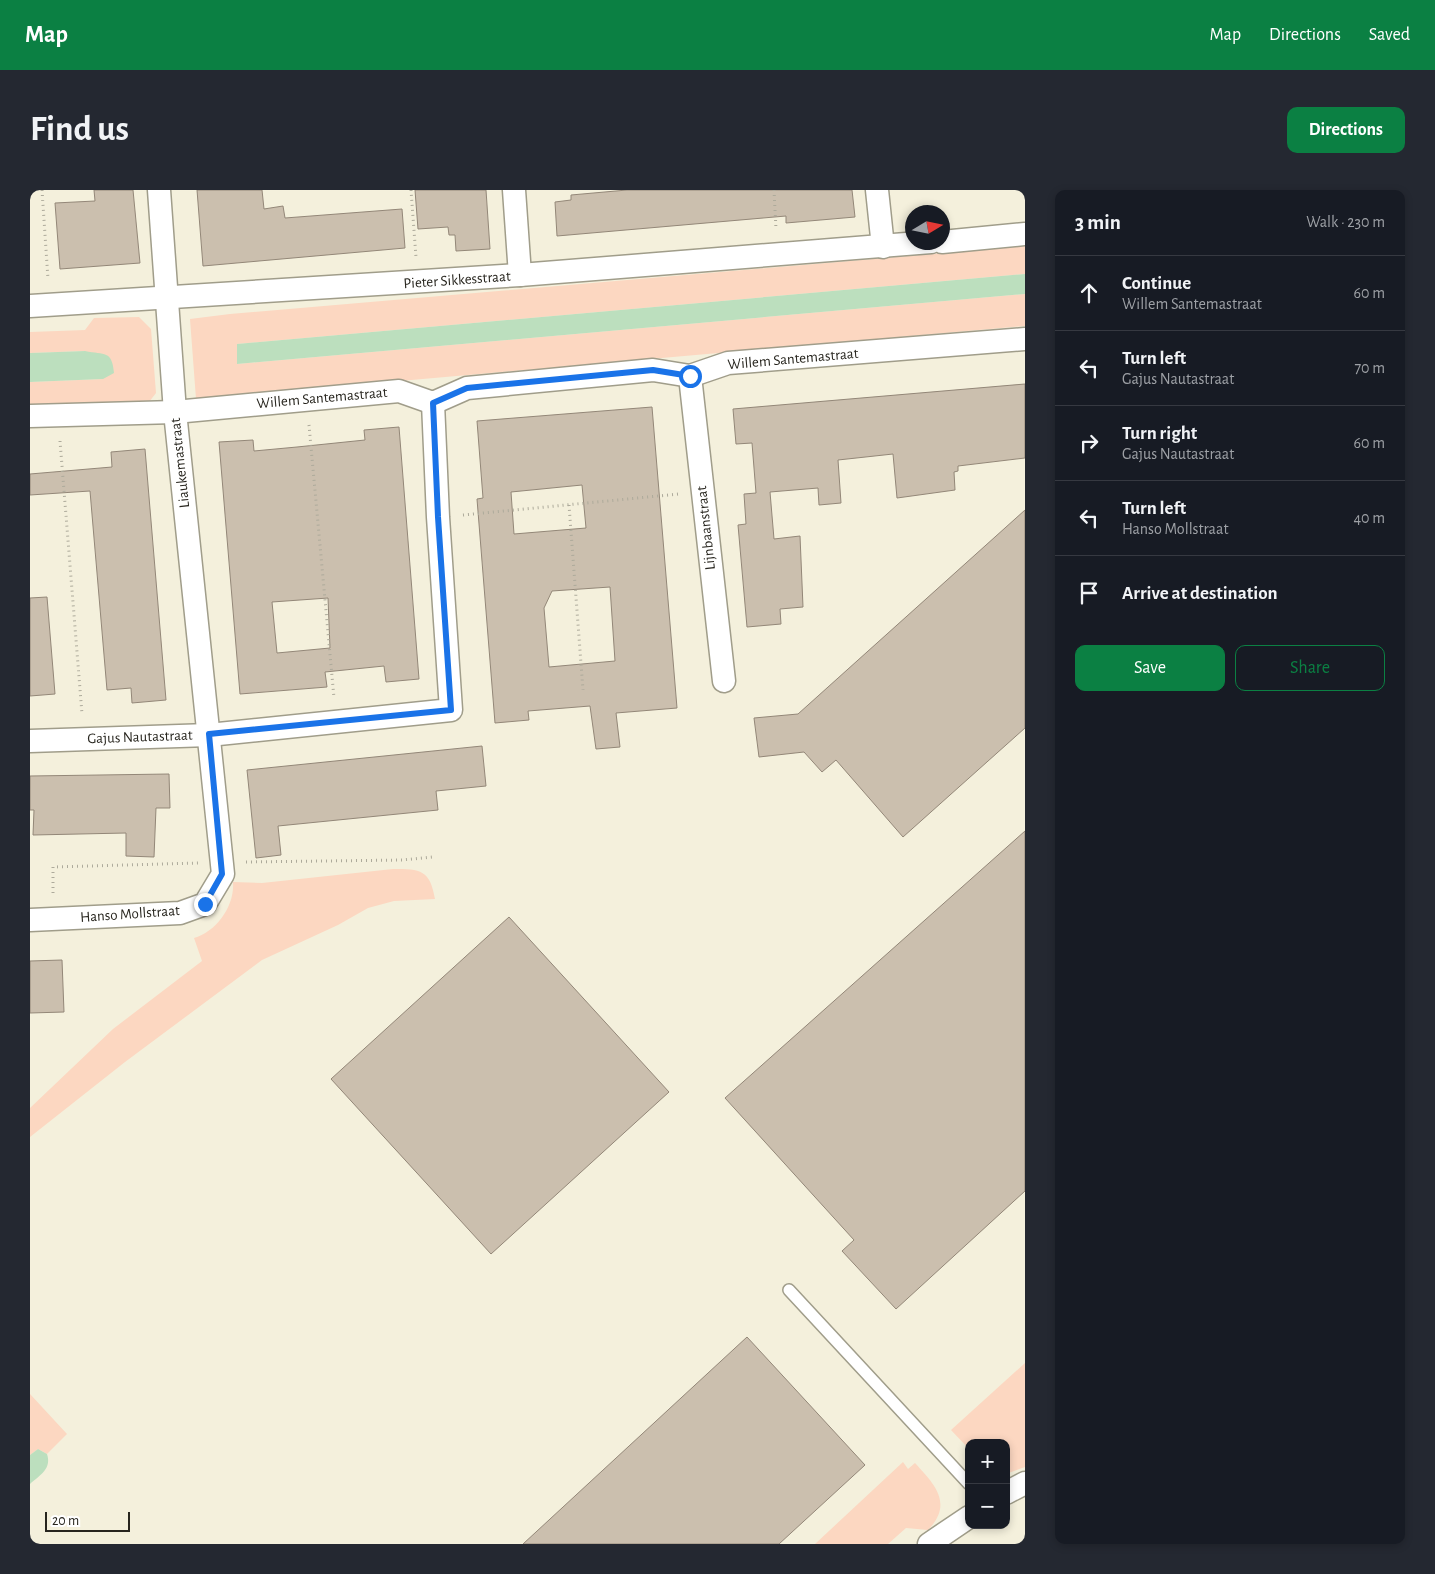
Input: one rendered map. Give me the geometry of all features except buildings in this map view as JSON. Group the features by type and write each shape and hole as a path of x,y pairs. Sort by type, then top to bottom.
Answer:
{"street":[{"name":"Liaukemastraat","path":"159,190 175,412 209,734"},
{"path":"514,190 520,275"},
{"path":"877,190 883,247"},
{"path":"950,241 1025,234"},
{"name":"Pieter Sikkesstraat","path":"30,306 167,299 520,275 905,245"},
{"name":"Willem Santemastraat","path":"30,416 175,412 399,392 433,403 467,388 653,370 690,376 728,363 1025,339"},
{"name":"Lijnbaanstraat","path":"690,376 724,681"},
{"name":"Gajus Nautastraat","path":"30,741 209,734 451,710 438,517 433,403"},
{"name":"Hanso Mollstraat","path":"30,920 180,913 205,904 222,874 209,734"},
{"path":"1010,1491 1025,1483"},
{"path":"929,1544 965,1520"}],"lane":[{"path":"789,1290 965,1480"}],"path":[{"path":"42,190 49,286"},
{"path":"411,190 417,282"},
{"path":"774,190 778,255"},
{"path":"306,400 336,721"},
{"path":"58,416 84,739"},
{"path":"438,517 702,492"},
{"path":"569,505 583,690"}],"shaded area":[{"path":"1025,246 1025,274 237,344 237,364 1025,294 1025,326 196,399 190,319"},
{"path":"1025,274 1025,294 237,364 237,344"},
{"path":"139,317 151,329 156,393 149,402 30,406 30,382 103,379 85,351 30,353 30,332 85,330 94,318"},
{"path":"85,351 109,357 114,373 103,379 30,382 30,353"},
{"path":"393,869 423,873 430,882 435,899 394,901 368,908 338,925 262,960 125,1062 30,1137 30,1108 113,1029 202,961 194,938 210,930 222,917 231,900 233,882 262,883"},
{"path":"1025,1363 1025,1467 1010,1473 1010,1439 965,1439 965,1445 951,1430"},
{"path":"30,1394 67,1434 47,1454 38,1449 30,1455"},
{"path":"38,1449 47,1454 48,1464 41,1475 30,1484 30,1455"},
{"path":"903,1462 908,1469 915,1463 929,1479 938,1494 940,1511 928,1530 906,1528 888,1544 815,1544"}],"route":[{"path":"205,904 222,874 209,734 451,710 438,517 433,403 467,388 653,370 690,376"}]}
